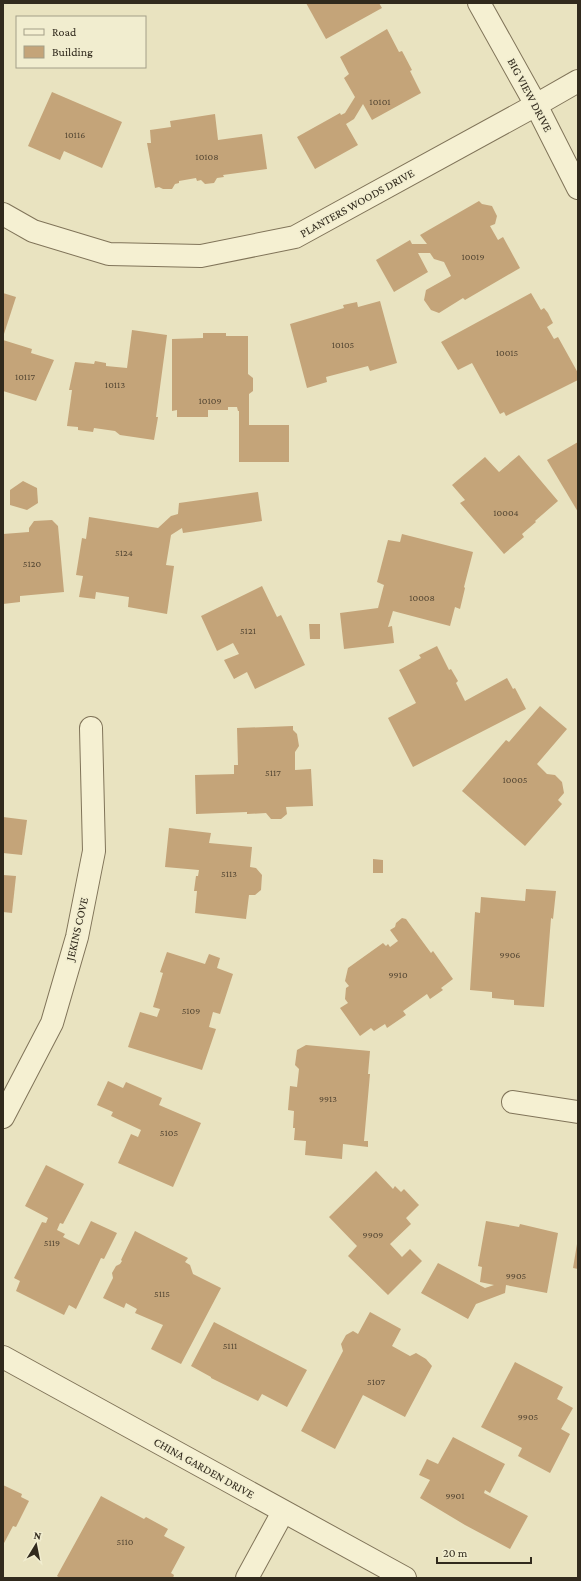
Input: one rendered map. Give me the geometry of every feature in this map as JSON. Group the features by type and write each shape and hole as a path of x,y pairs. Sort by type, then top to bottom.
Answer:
{"street":[{"name":"BIG VIEW DRIVE","path":"479,3 536,105 578,188"},
{"name":"PLANTERS WOODS DRIVE","path":"3,214 33,231 109,254 201,256 294,237 578,81"},
{"name":"JEKINS COVE","path":"3,1117 52,1023 77,938 94,851 91,728"},
{"path":"513,1102 578,1112"},
{"name":"CHINA GARDEN DRIVE","path":"3,1357 405,1578"},
{"path":"247,1578 283,1512"}],"building":[{"path":"306,3 379,3 382,8 326,39"},
{"path":"387,29 399,52 402,51 412,70 410,71 421,93 372,120 363,104 354,119 346,124 358,145 315,169 297,137 340,113 341,115 345,113 355,97 344,78 349,74 340,57"},
{"path":"52,92 122,122 102,168 64,151 60,160 28,146"},
{"path":"215,114 218,140 262,134 267,169 223,175 224,177 217,178 214,183 205,184 201,180 197,181 196,178 179,181 179,183 175,184 172,189 163,189 159,187 155,188 147,143 151,143 150,130 171,127 170,121"},
{"path":"479,201 482,204 492,206 497,216 495,224 490,226 498,240 503,237 520,268 465,300 463,298 439,313 431,310 424,300 426,290 451,276 444,262 434,259 430,253 418,253 428,272 394,292 376,260 410,240 412,244 427,244 420,235"},
{"path":"3,293 16,297 3,337"},
{"path":"531,293 541,310 544,308 548,313 553,323 547,327 554,339 558,337 578,373 578,380 506,416 504,412 500,414 472,363 458,370 441,342"},
{"path":"380,301 397,363 370,371 368,366 326,377 327,382 307,388 290,324 344,308 343,305 357,302 358,307"},
{"path":"132,330 167,335 154,440 120,435 115,431 94,428 93,432 78,430 78,427 67,426 72,390 69,390 75,362 94,364 95,361 106,363 106,366 127,368"},
{"path":"203,333 226,333 226,336 248,336 248,374 253,378 253,391 249,394 249,425 289,425 289,462 239,462 239,411 237,407 228,407 228,410 208,410 208,417 177,417 177,410 172,411 172,339 203,338"},
{"path":"3,340 32,349 31,353 54,360 36,401 3,391"},
{"path":"578,442 578,512 547,460"},
{"path":"519,455 558,501 522,534 524,537 504,554 460,503 465,500 452,485 485,457 499,472"},
{"path":"23,481 37,488 38,503 27,510 10,505 10,490"},
{"path":"258,492 262,521 183,533 182,528 171,535 166,565 174,566 167,614 128,607 129,597 96,592 95,599 79,597 83,576 76,575 82,538 86,539 89,517 158,528 171,516 178,514 179,503"},
{"path":"52,520 58,526 64,592 20,596 20,602 3,604 3,534 29,532 29,528 34,521"},
{"path":"402,534 473,552 460,609 455,607 450,626 393,611 388,627 392,626 394,643 344,649 340,613 378,608 384,585 377,582 388,540 400,542"},
{"path":"262,586 277,617 281,615 305,665 255,689 247,672 234,679 224,660 239,654 233,643 217,651 201,616"},
{"path":"309,624 320,624 320,639 310,639"},
{"path":"437,646 449,670 451,669 458,681 456,683 465,701 507,678 513,689 515,688 526,709 413,767 388,718 416,703 399,670 421,658 419,655"},
{"path":"540,706 567,729 537,764 547,774 555,775 562,782 564,793 558,800 562,804 525,846 462,791 506,740 509,742"},
{"path":"293,726 293,730 297,734 299,746 295,752 295,770 311,769 313,806 286,807 287,814 281,819 271,819 266,813 247,814 247,812 196,814 195,775 234,774 234,765 238,765 237,728"},
{"path":"3,817 27,820 22,855 3,853"},
{"path":"169,828 211,833 209,843 252,847 250,867 256,868 262,875 261,890 255,895 249,895 246,919 195,913 197,891 194,891 196,876 198,876 199,870 165,867"},
{"path":"373,859 383,860 383,873 373,873"},
{"path":"3,875 16,876 12,913 3,912"},
{"path":"526,889 556,891 553,919 551,918 544,1007 514,1005 514,1000 492,998 492,992 470,990 475,912 480,913 481,897 525,901"},
{"path":"402,918 406,919 431,953 433,951 453,979 441,988 443,990 430,999 427,994 403,1011 406,1015 387,1028 385,1024 374,1031 371,1028 360,1036 340,1008 348,1003 345,999 346,988 349,986 345,981 348,968 383,943 386,946 388,944 390,947 398,941 390,930 395,927 396,923"},
{"path":"167,952 205,964 209,954 220,958 217,968 233,974 220,1014 213,1012 209,1027 216,1029 202,1070 128,1047 140,1012 157,1017 160,1009 153,1007 163,973 160,972"},
{"path":"306,1045 370,1051 368,1074 370,1074 364,1141 368,1141 368,1147 343,1144 342,1159 305,1155 306,1141 294,1140 294,1111 288,1110 290,1086 297,1087 299,1069 295,1065 297,1050"},
{"path":"108,1081 123,1088 126,1082 162,1098 159,1105 201,1123 173,1187 118,1163 131,1134 138,1137 141,1130 111,1116 113,1112 97,1105"},
{"path":"46,1165 84,1184 63,1224 60,1223 57,1230 65,1234 63,1237 79,1245 91,1221 117,1233 104,1259 101,1258 76,1309 69,1305 64,1315 16,1291 20,1281 14,1278 42,1222 46,1223 48,1218 25,1206"},
{"path":"376,1171 393,1189 395,1186 401,1192 404,1189 419,1205 406,1218 411,1224 390,1244 402,1257 410,1249 422,1261 388,1295 348,1256 357,1246 329,1217"},
{"path":"486,1221 519,1227 520,1224 558,1233 547,1293 506,1285 505,1293 476,1304 468,1319 421,1293 438,1263 485,1288 494,1285 480,1282 482,1267 478,1266"},
{"path":"135,1231 188,1258 185,1262 190,1265 193,1274 221,1288 181,1364 151,1349 163,1325 135,1313 137,1309 126,1303 124,1308 103,1298 113,1278 112,1273 116,1266 122,1261 121,1260"},
{"path":"578,1244 578,1269 573,1268"},
{"path":"370,1312 401,1329 392,1346 410,1356 416,1353 426,1359 432,1366 405,1417 363,1395 335,1449 301,1431 343,1351 341,1344 346,1335 353,1331 358,1334"},
{"path":"214,1322 307,1370 287,1407 262,1394 258,1401 211,1378 191,1366"},
{"path":"515,1362 563,1387 557,1399 573,1408 561,1429 570,1434 550,1473 518,1456 522,1448 481,1427"},
{"path":"453,1437 505,1464 490,1493 485,1490 484,1493 528,1516 510,1549 465,1525 420,1498 430,1480 419,1475 427,1459 438,1464"},
{"path":"3,1485 22,1494 21,1497 29,1501 16,1527 13,1526 3,1545"},
{"path":"101,1496 144,1519 146,1517 168,1529 164,1536 185,1547 171,1573 174,1575 173,1578 60,1578 57,1576"}]}
